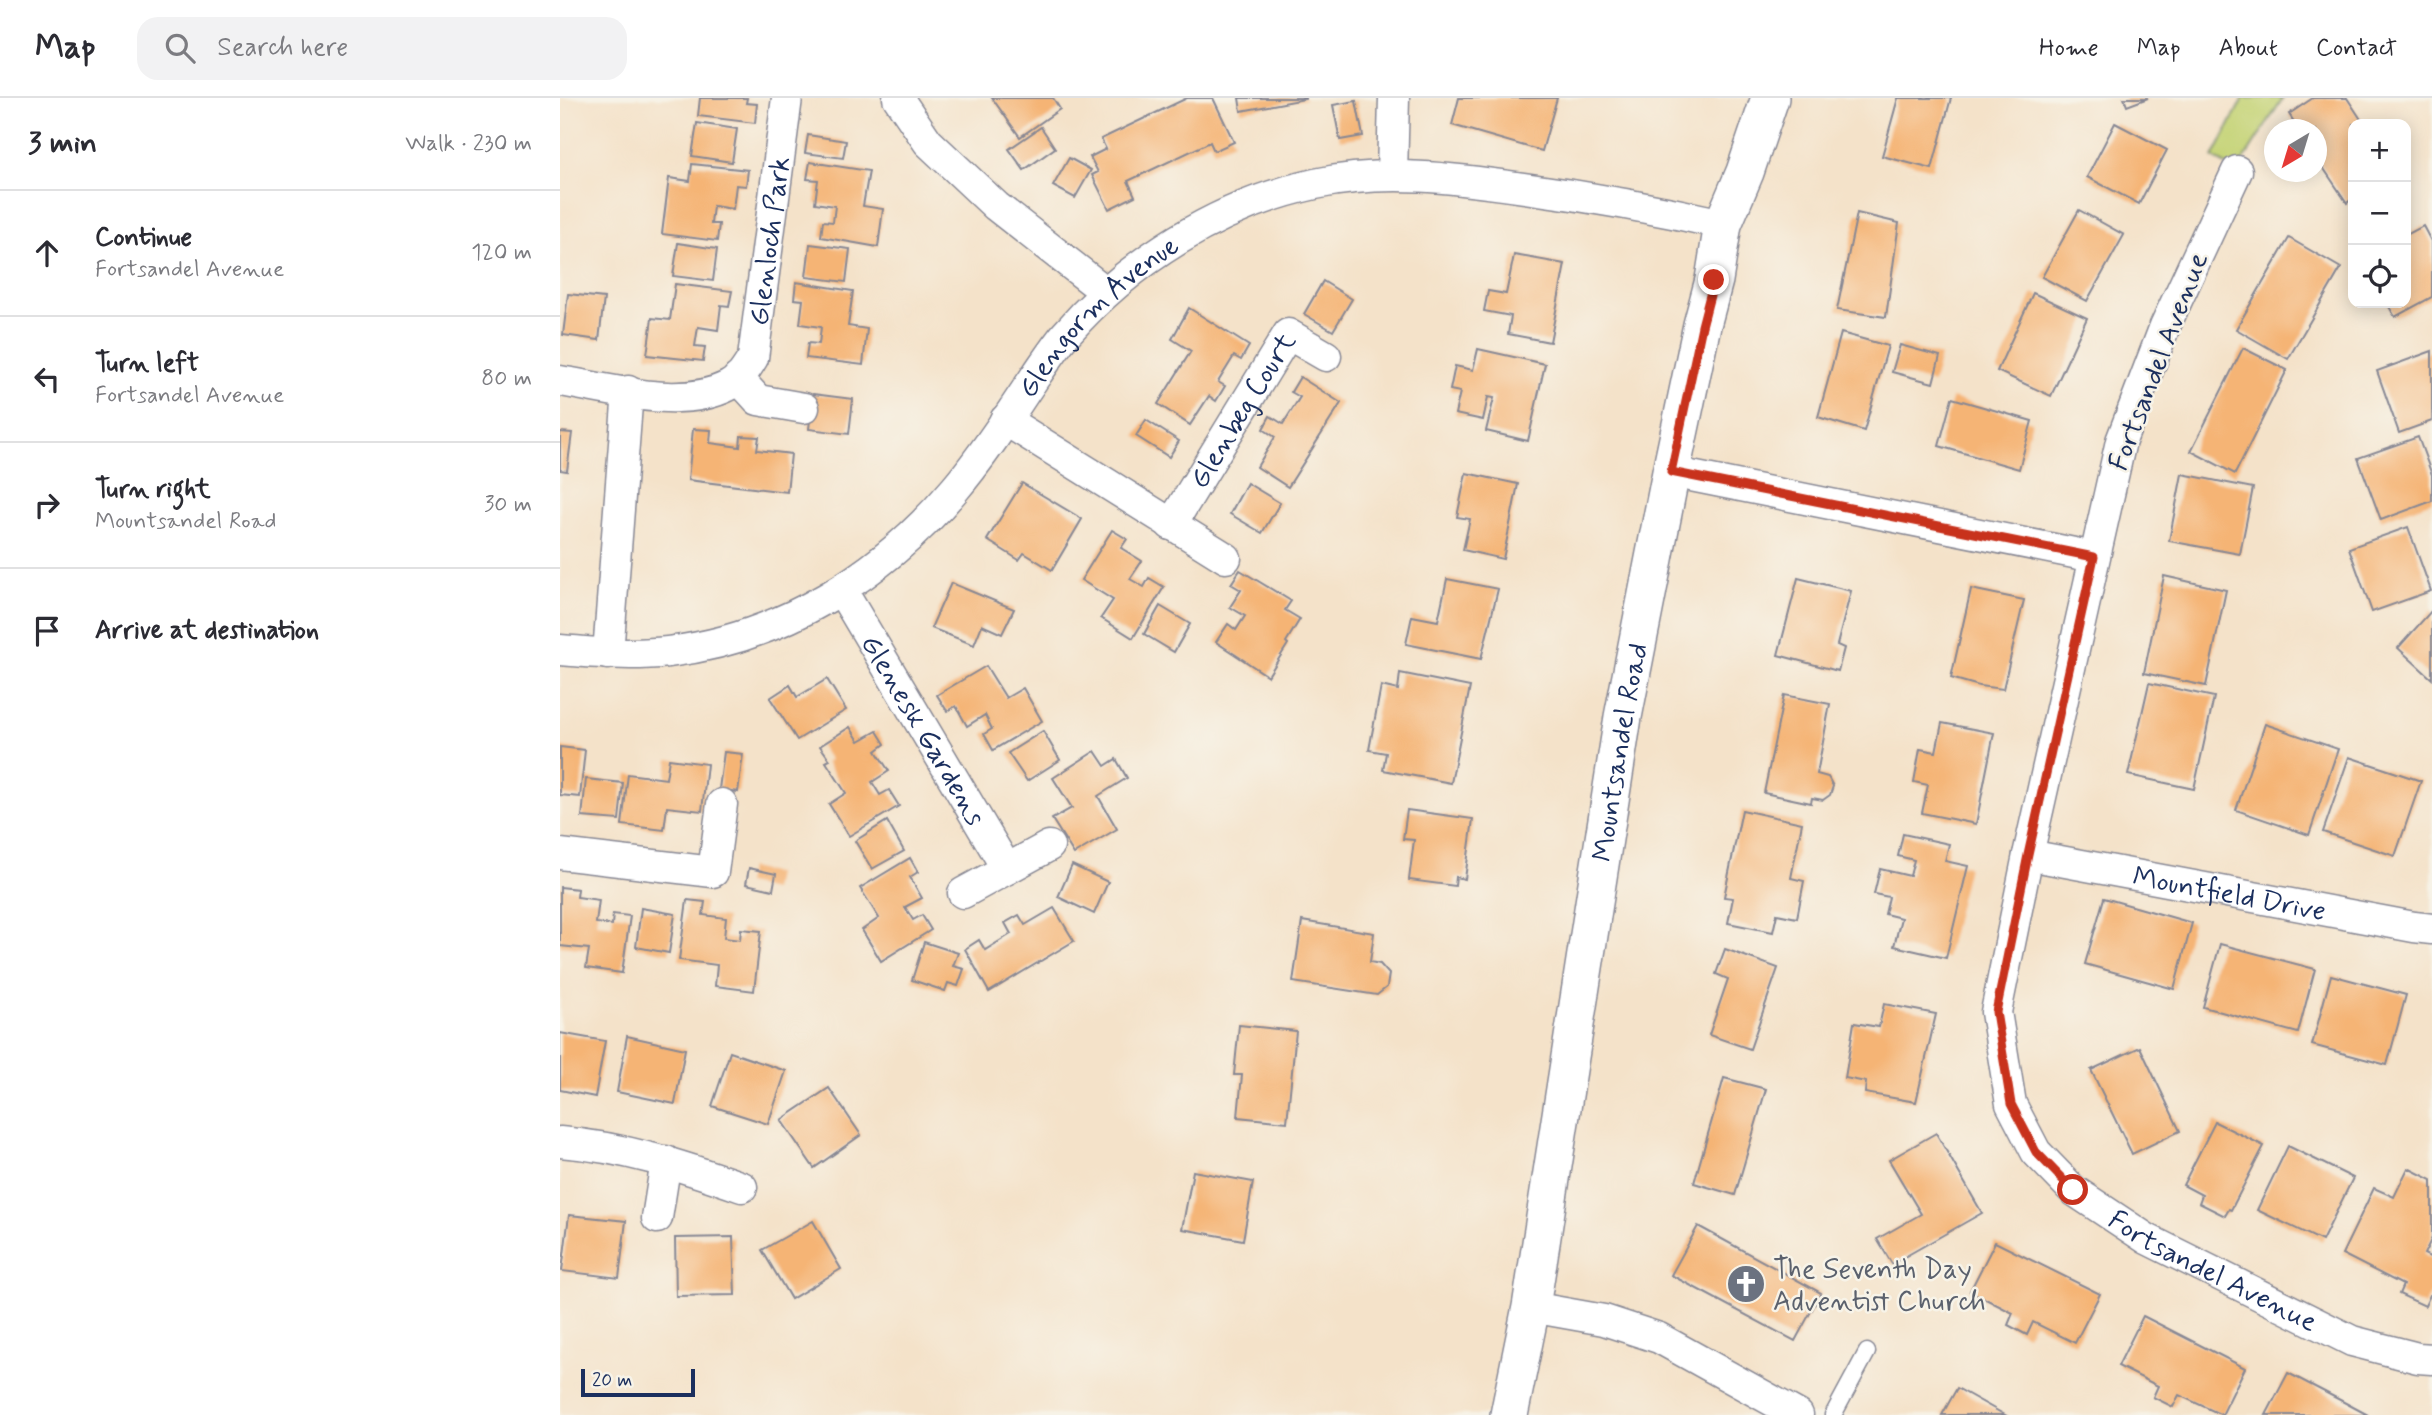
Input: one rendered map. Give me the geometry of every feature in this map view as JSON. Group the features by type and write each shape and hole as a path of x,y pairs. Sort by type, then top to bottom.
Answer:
{"street":[{"name":"Glenloch Park","path":"738,378 753,358 787,98"},
{"path":"898,98 928,142 976,188 1106,292"},
{"path":"1392,174 1394,98"},
{"name":"Mountsandel Road","path":"1509,1415 1531,1307 1623,717 1671,472 1714,280 1723,224 1745,172 1770,98"},
{"name":"Fortsandel Avenue","path":"2237,171 2165,326 2120,440 1996,1012 2011,1104 2036,1152 2073,1190 2147,1239 2352,1341 2432,1359"},
{"name":"Glengorm Avenue","path":"560,650 608,654 667,652 738,638 780,623 842,591 900,546 955,489 1063,337 1106,292 1182,237 1255,202 1316,184 1392,174 1436,176 1662,210 1723,224"},
{"name":"Glenbeg Court","path":"1171,525 1288,334 1326,356"},
{"path":"560,381 656,398 690,396 729,386 738,378 758,400 804,408"},
{"path":"608,654 628,391"},
{"name":"Glenbeg Court","path":"1005,420 1226,558"},
{"path":"1671,472 2094,557"},
{"name":"Glenesk Gardens","path":"842,591 1007,869"},
{"path":"560,854 713,872 722,804"},
{"path":"963,893 1049,846"},
{"name":"Mountfield Drive","path":"2028,855 2432,929"},
{"path":"560,1142 594,1145 666,1161 742,1187"},
{"path":"657,1218 666,1161"},
{"path":"1531,1307 1604,1320 1659,1338 1798,1415"}],"lane":[{"path":"1833,1415 1867,1352"}],"green space":[{"path":"2243,98 2283,98 2270,119 2264,119 2264,128 2237,171 2213,158"}],"building":[{"path":"700,98 747,98 746,103 757,104 755,123 698,116"},
{"path":"992,98 1053,98 1060,109 1020,137"},
{"path":"1187,98 1213,98 1234,142 1214,151 1210,142 1128,181 1135,196 1109,209 1092,175 1098,172 1090,157 1106,149 1101,139"},
{"path":"1239,98 1305,98 1305,99 1241,111"},
{"path":"1459,98 1557,98 1542,151 1452,125"},
{"path":"1898,98 1951,98 1932,169 1882,156"},
{"path":"2124,98 2148,98 2127,106"},
{"path":"2313,98 2347,98 2361,119 2348,119 2347,203 2327,173 2327,119 2292,119 2289,114"},
{"path":"1356,101 1363,136 1340,140 1333,105"},
{"path":"697,123 737,129 732,162 692,156"},
{"path":"2115,123 2167,150 2139,204 2087,177"},
{"path":"1041,127 1055,148 1024,170 1009,149"},
{"path":"808,135 846,141 843,158 805,153"},
{"path":"1069,158 1091,170 1075,198 1053,186"},
{"path":"810,162 869,171 863,206 883,209 878,247 821,237 823,221 833,222 835,206 815,203 818,180 807,179"},
{"path":"692,164 748,170 746,186 736,185 733,209 713,206 711,224 719,224 717,241 662,234 669,178 690,181"},
{"path":"2079,210 2124,235 2087,301 2042,277"},
{"path":"1857,213 1899,223 1886,317 1837,310"},
{"path":"2423,226 2432,243 2432,297 2395,317 2390,308 2411,308 2411,232"},
{"path":"2289,238 2341,268 2288,359 2236,329"},
{"path":"678,243 717,249 713,281 673,276"},
{"path":"810,244 850,249 846,282 806,277"},
{"path":"1514,255 1565,264 1550,342 1508,334 1511,316 1484,311 1488,291 1506,294"},
{"path":"1323,281 1352,299 1333,331 1304,314"},
{"path":"796,282 853,291 848,326 867,329 863,365 806,358 808,343 819,344 821,327 800,324 803,300 794,299"},
{"path":"675,284 732,291 729,306 721,305 718,330 698,327 695,346 705,347 703,361 647,355 652,318 670,320"},
{"path":"2033,293 2087,318 2051,396 1997,371"},
{"path":"568,294 604,298 599,340 563,335"},
{"path":"1189,308 1249,346 1241,360 1234,356 1218,382 1225,386 1216,401 1209,396 1190,425 1158,404 1191,351 1172,339"},
{"path":"1841,333 1888,346 1864,431 1818,417"},
{"path":"1900,345 1940,356 1933,383 1892,372"},
{"path":"2243,348 2287,370 2235,474 2191,451"},
{"path":"1478,349 1545,364 1528,441 1486,431 1494,398 1488,397 1483,420 1455,414 1460,392 1450,390 1455,366 1473,370"},
{"path":"2432,351 2432,421 2399,433 2377,371"},
{"path":"1300,377 1341,403 1288,487 1257,467 1275,437 1263,429 1270,416 1283,424 1300,397 1291,392"},
{"path":"813,394 853,399 849,434 809,429"},
{"path":"1952,398 2032,421 2019,469 1939,446"},
{"path":"1146,420 1179,441 1169,457 1136,436"},
{"path":"693,429 711,430 710,443 740,447 741,436 759,437 757,450 791,454 787,492 688,480"},
{"path":"560,432 572,433 567,471 560,470"},
{"path":"2418,437 2432,475 2432,501 2381,520 2358,458"},
{"path":"1466,473 1518,484 1503,559 1463,550 1470,519 1457,517"},
{"path":"2182,474 2253,488 2240,554 2169,541"},
{"path":"1022,483 1082,519 1052,570 1024,553 1019,560 987,540"},
{"path":"1247,483 1280,503 1262,533 1230,514"},
{"path":"2408,527 2431,591 2372,612 2349,548"},
{"path":"1112,530 1127,539 1121,548 1142,561 1130,579 1144,587 1149,578 1164,587 1133,638 1101,618 1113,600 1081,580"},
{"path":"1240,570 1291,601 1285,610 1300,619 1268,676 1216,642 1228,624 1236,630 1245,616 1230,607 1241,590 1231,584"},
{"path":"2164,576 2226,590 2206,686 2144,673"},
{"path":"1798,578 1851,591 1837,645 1844,648 1838,671 1778,655"},
{"path":"1447,579 1498,589 1481,659 1406,644 1412,616 1438,621"},
{"path":"951,583 1014,609 1002,634 982,625 974,645 931,628"},
{"path":"1971,589 2024,600 2003,689 1951,678"},
{"path":"1160,606 1190,624 1174,652 1144,634"},
{"path":"2432,610 2432,679 2398,648"},
{"path":"986,666 1006,698 1023,688 1042,721 993,750 984,734 992,729 985,715 967,726 956,706 947,711 937,695"},
{"path":"1400,673 1470,687 1451,783 1383,770 1386,753 1369,750 1381,686 1398,690"},
{"path":"827,679 846,710 797,740 770,698 790,685 797,697"},
{"path":"2149,683 2214,697 2194,789 2128,775"},
{"path":"1784,695 1830,704 1817,774 1828,777 1833,786 1830,795 1823,800 1812,798 1811,803 1764,793"},
{"path":"1942,723 1994,733 1976,824 1922,813 1928,785 1914,782 1920,749 1936,752"},
{"path":"2265,724 2338,749 2309,835 2236,810"},
{"path":"850,727 859,741 877,731 885,744 876,751 889,771 872,782 880,795 889,790 899,806 849,836 829,804 846,793 826,762 830,760 820,746"},
{"path":"1043,731 1060,760 1027,781 1008,753"},
{"path":"560,747 585,750 580,797 560,795"},
{"path":"1095,751 1105,766 1116,759 1127,778 1098,796 1117,829 1074,854 1052,819 1072,808 1053,778"},
{"path":"724,752 743,754 738,792 719,789"},
{"path":"2349,757 2421,781 2395,856 2323,832"},
{"path":"669,759 707,764 702,811 667,807 664,830 622,825 628,774 666,779"},
{"path":"586,779 623,783 619,820 582,817"},
{"path":"1407,810 1473,819 1465,879 1456,877 1455,886 1409,880 1414,840 1403,839"},
{"path":"1742,810 1802,823 1791,878 1804,881 1797,918 1777,914 1773,932 1728,923 1733,898 1724,897"},
{"path":"887,821 904,851 872,869 855,841"},
{"path":"1903,834 1949,844 1945,861 1968,866 1946,958 1894,946 1901,918 1885,914 1889,897 1874,894 1880,869 1910,876 1914,860 1898,856"},
{"path":"910,858 918,872 910,877 922,898 905,907 913,920 922,915 931,930 881,961 862,930 879,918 860,888"},
{"path":"1072,865 1108,882 1094,914 1058,897"},
{"path":"749,868 776,874 773,890 746,884"},
{"path":"560,887 578,889 577,897 599,900 596,923 612,925 613,914 630,916 622,973 586,968 589,949 560,946"},
{"path":"2104,898 2192,923 2174,989 2085,964"},
{"path":"687,900 705,902 703,915 726,918 724,938 740,940 741,929 761,931 754,991 715,986 717,965 679,960"},
{"path":"641,908 675,914 669,953 636,947"},
{"path":"1054,908 1074,941 989,992 965,949 979,940 985,950 1011,934 1005,923 1019,915 1025,925"},
{"path":"1302,921 1374,933 1370,962 1380,964 1389,974 1387,987 1377,995 1293,982"},
{"path":"924,942 958,953 953,966 964,969 958,986 948,983 945,991 912,980"},
{"path":"2220,944 2315,969 2298,1033 2203,1007"},
{"path":"1725,949 1778,968 1750,1049 1709,1035 1728,979 1716,974"},
{"path":"2331,975 2406,995 2387,1065 2312,1045"},
{"path":"1884,1004 1936,1014 1916,1102 1865,1093 1866,1082 1845,1078 1854,1023 1879,1027"},
{"path":"1239,1025 1296,1031 1287,1122 1238,1117 1242,1075 1234,1075"},
{"path":"560,1033 605,1041 595,1097 560,1090"},
{"path":"627,1036 685,1049 675,1104 617,1092"},
{"path":"2140,1047 2180,1131 2132,1154 2091,1070"},
{"path":"730,1052 786,1071 768,1124 712,1106"},
{"path":"1724,1078 1766,1089 1735,1195 1694,1183"},
{"path":"829,1088 861,1135 814,1168 781,1120"},
{"path":"2215,1122 2264,1146 2231,1210 2229,1209 2225,1216 2199,1203 2202,1195 2183,1185"},
{"path":"1936,1133 1982,1213 1892,1264 1877,1239 1921,1214 1889,1160"},
{"path":"2288,1146 2353,1178 2322,1241 2257,1210"},
{"path":"2408,1168 2432,1180 2432,1238 2424,1254 2432,1258 2432,1295 2425,1306 2399,1294 2403,1285 2342,1254 2374,1188 2394,1197"},
{"path":"1193,1171 1253,1182 1243,1240 1182,1229"},
{"path":"569,1215 626,1221 619,1278 562,1271"},
{"path":"813,1221 841,1269 791,1299 762,1250"},
{"name":"The Seventh Day Adventist Church","path":"1698,1226 1821,1293 1795,1341 1671,1275"},
{"path":"733,1237 735,1295 676,1296 675,1238"},
{"path":"1995,1242 2100,1294 2075,1343 2033,1322 2027,1335 2008,1325 2013,1313 1970,1291"},
{"path":"2143,1316 2245,1368 2222,1415 2179,1395 2173,1407 2153,1397 2158,1386 2118,1366"},
{"path":"2288,1373 2340,1400 2368,1415 2266,1415"},
{"path":"1957,1388 2005,1415 1942,1415"}],"place":[{"name":"The Seventh Day Adventist Church","path":"1746,1284"}],"route":[{"path":"1714,280 1671,472 2094,557 1996,1012 2011,1104 2036,1152 2073,1190"}]}
